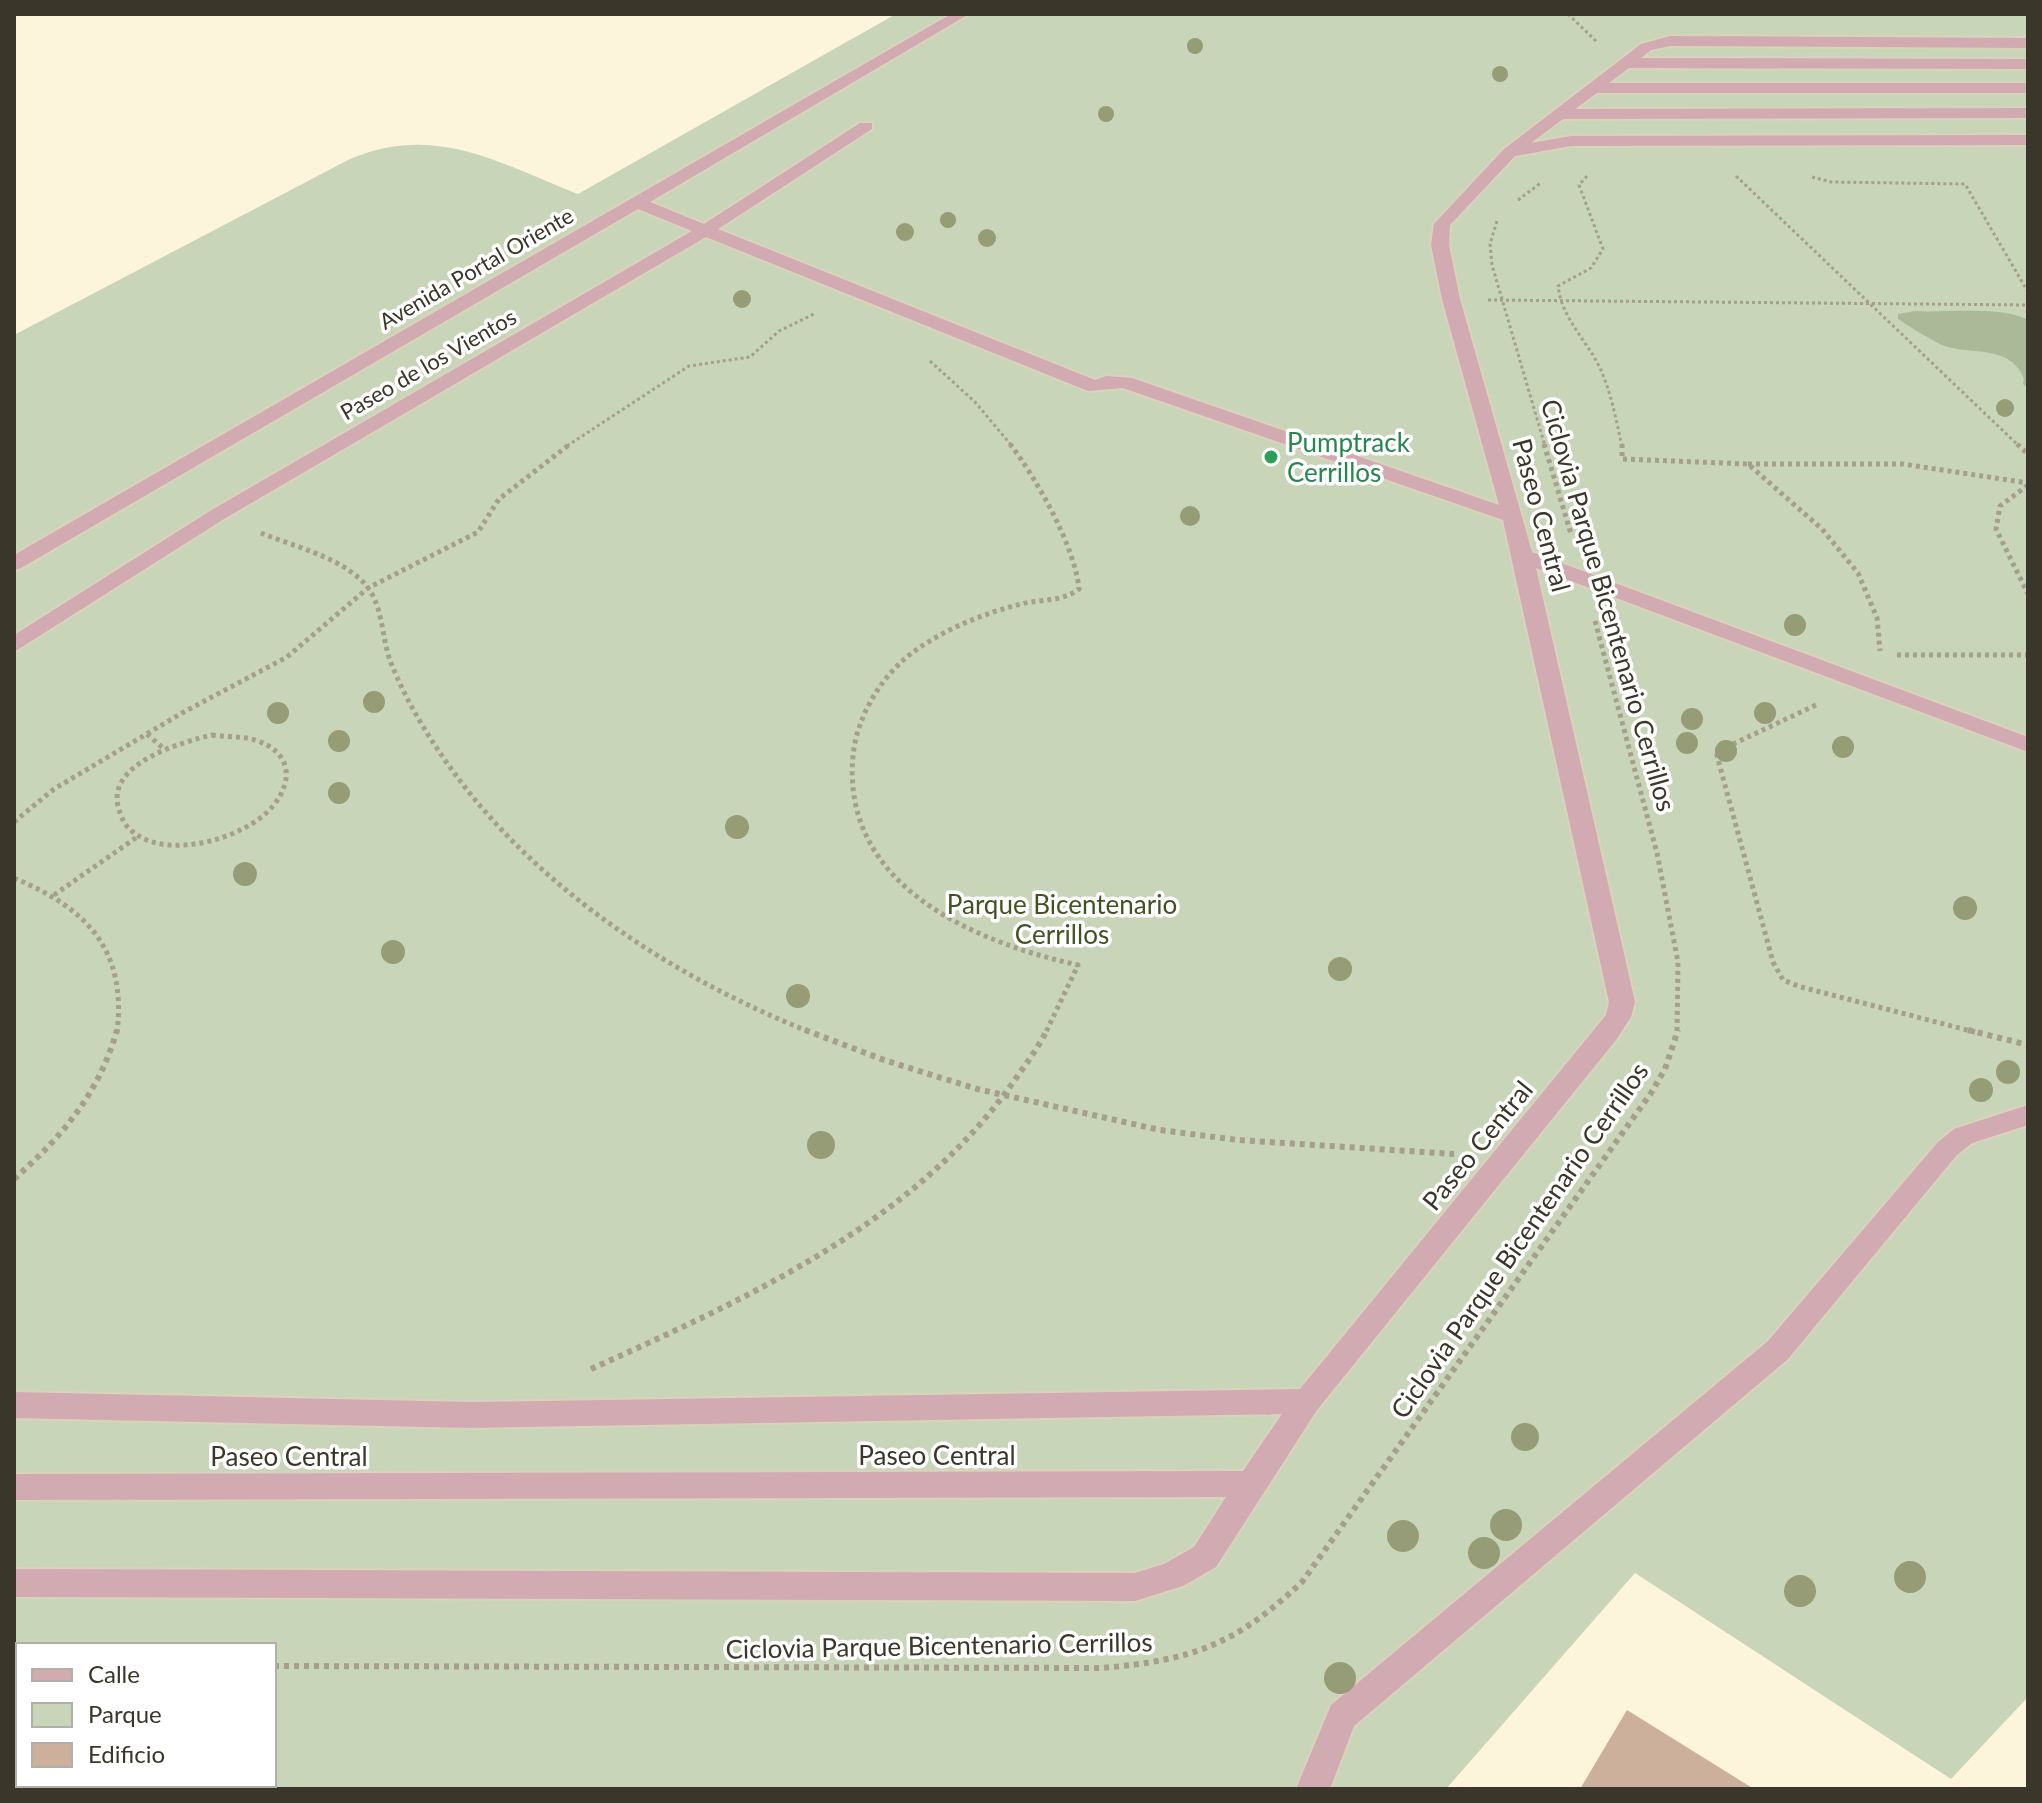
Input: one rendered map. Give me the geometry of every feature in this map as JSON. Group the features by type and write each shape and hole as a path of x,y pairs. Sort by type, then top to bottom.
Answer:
{"street":[{"name":"Avenida Portal Oriente","path":"14,564 962,14"},
{"name":"Paseo Central","path":"14,1487 1251,1484 1307,1401 1607,1033 1618,1017 1622,1002 1523,556 1451,299 1440,245 1442,224 1510,152 1651,44 1670,41 2028,43"},
{"path":"1625,63 2028,64"},
{"path":"1593,88 2028,88"},
{"path":"1559,114 2028,113"},
{"name":"Paseo de los Vientos","path":"14,645 217,515 707,229 866,126"},
{"path":"1510,152 1571,141 2028,140"},
{"path":"637,203 1095,387 1106,382 1125,382 1513,517"},
{"path":"1523,556 2028,745"},
{"path":"1313,1789 1342,1716 1778,1350 1947,1149 1963,1136 2028,1115"},
{"path":"14,1405 471,1415 1307,1401"},
{"path":"14,1583 1135,1587 1172,1576 1205,1557 1251,1484"}],"path":[{"path":"1747,171 1731,171 1867,304 2028,454"},
{"path":"1597,172 1583,179 1579,185 1603,249 1601,257 1582,275 1558,286 1558,301 1574,332 1595,359 1616,422 1622,459 1748,464 1903,464 2028,484"},
{"path":"1806,175 1831,182 1965,184 2028,292"},
{"path":"1512,206 1545,180"},
{"name":"Ciclovia Parque Bicentenario Cerrillos","path":"276,1666 1102,1668 1191,1657 1238,1634 1277,1607 1302,1582 1651,1093 1673,1048 1679,1025 1678,962 1660,869 1584,578 1492,265 1490,244 1493,228 1505,212"},
{"path":"14,822 54,789 287,657 368,588 478,532 499,499 557,452 689,366 750,357 779,331 855,291"},
{"path":"1451,299 2028,305"},
{"path":"583,1372 761,1288 870,1224 943,1165 1006,1096 1063,1003 1078,965 997,943 967,929 906,889 879,859 858,820 851,789 851,756 862,720 883,685 914,652 980,617 1023,603 1069,596 1079,589 1059,526 1025,463 972,400 914,347 907,332 906,313"},
{"path":"1748,464 1822,529 1858,573 1877,618 1880,657 2028,655"},
{"path":"2028,484 2000,506 1996,529 2028,594"},
{"path":"217,515 349,570 368,588 391,664 416,714 452,771 518,846 566,890 678,966 768,1014 898,1065 1064,1113 1164,1131 1407,1153 1507,1155"},
{"path":"1850,680 1823,702 1716,752 1773,962 1783,980 1801,987 2028,1045"},
{"path":"147,734 163,748"},
{"path":"212,735 236,735 257,740 274,749 284,761 289,776 285,793 256,824 233,836 182,846 137,837 124,824 117,809 118,793 127,776 163,748 212,735"},
{"path":"54,895 137,837"},
{"path":"14,878 54,895 87,921 110,954 118,979 121,1006 117,1036 106,1066 82,1108 39,1158 14,1179"}],"green space":[{"name":"Parque Bicentenario Cerrillos","path":"896,14 2028,14 2028,1697 1951,1779 1635,1573 1446,1789 14,1789 14,335 350,159 381,149 411,145 439,146 493,160 578,194"},
{"path":"1915,311 1987,311 2026,319 2028,388 2023,384 2024,379 2017,367 2008,359 1985,352 1947,347 1898,319 1898,314"}],"building":[{"path":"1627,1710 1754,1789 1580,1789"}],"place":[{"name":"Pumptrack Cerrillos","path":"1271,457"}]}
